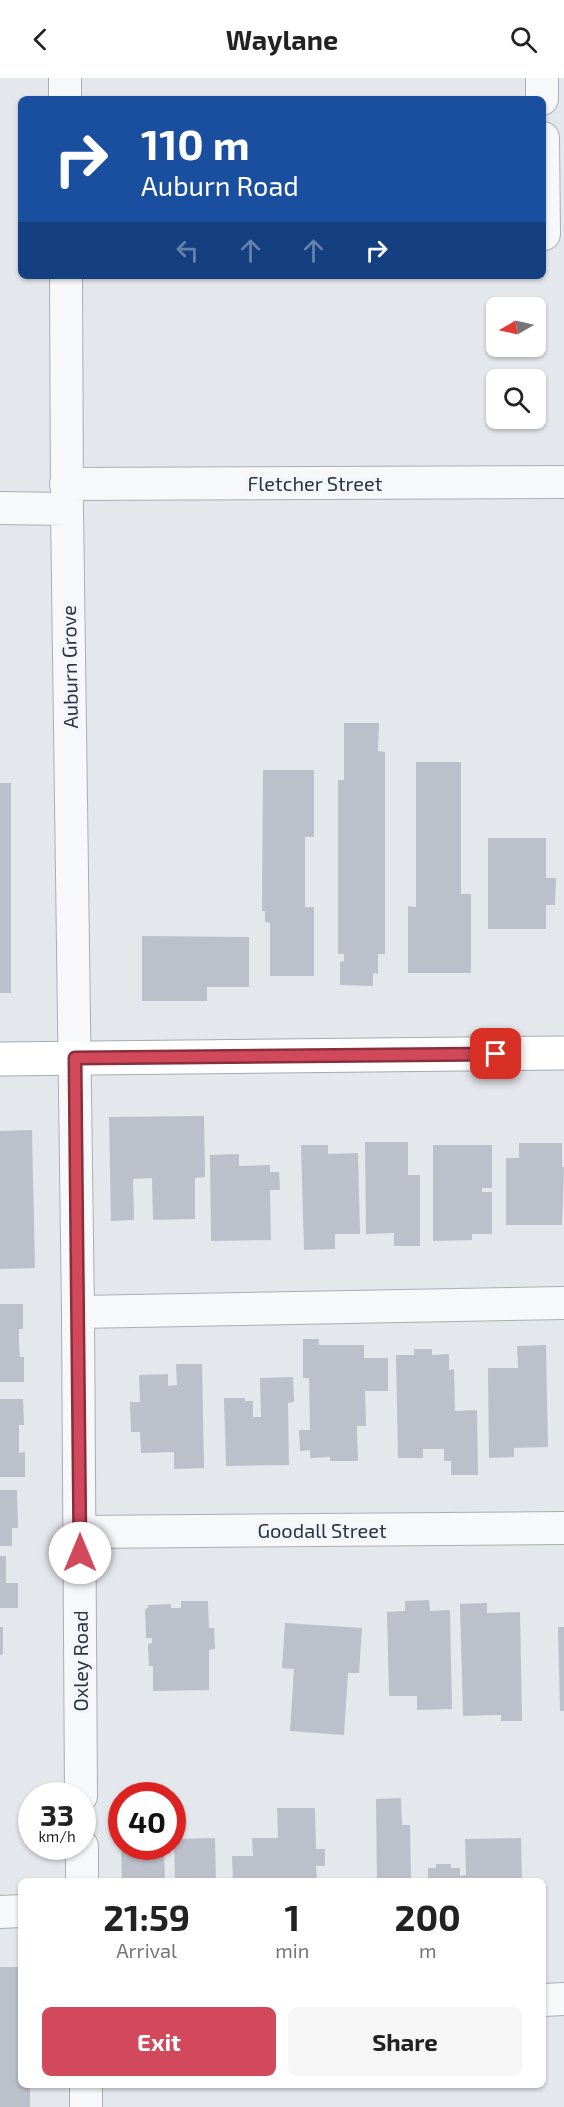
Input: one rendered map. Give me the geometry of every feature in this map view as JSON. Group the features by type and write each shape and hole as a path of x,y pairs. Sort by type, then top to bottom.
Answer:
{"main road":[{"path":"0,1059 564,1053"}],"street":[{"path":"65,78 65,96"},
{"path":"542,78 542,96"},
{"name":"Auburn Grove","path":"66,279 75,1058"},
{"name":"Fletcher Street","path":"0,508 67,496 564,482"},
{"name":"Oxley Road","path":"75,1058 81,1782"},
{"path":"78,1312 564,1303"},
{"name":"Goodall Street","path":"80,1532 564,1528"},
{"path":"82,1860 82,1878"},
{"path":"0,1912 18,1911"},
{"path":"546,2000 564,1999"},
{"path":"86,2088 86,2107"}],"building":[{"path":"344,723 379,723 378,751 385,752 385,954 378,954 378,974 373,973 373,986 340,985 340,962 344,961 344,954 338,954 338,780 344,780"},
{"path":"416,762 461,762 461,894 471,894 471,973 408,973 408,906 416,907"},
{"path":"263,770 314,770 314,837 305,837 305,907 314,907 314,976 270,976 270,923 265,922 265,911 262,911"},
{"path":"0,783 11,783 11,993 0,993"},
{"path":"488,838 546,838 546,878 556,878 555,905 546,905 546,929 488,929"},
{"path":"142,936 249,937 249,987 207,987 207,1001 142,1001"},
{"path":"204,1116 205,1177 195,1178 195,1219 153,1220 152,1178 133,1179 134,1220 111,1221 109,1117"},
{"path":"32,1130 35,1268 0,1269 0,1131"},
{"path":"365,1142 408,1142 408,1175 420,1175 420,1246 394,1246 394,1233 366,1234"},
{"path":"519,1143 562,1143 562,1167 564,1167 562,1225 506,1225 506,1158 519,1158"},
{"path":"301,1145 328,1145 328,1154 358,1153 360,1234 335,1234 335,1249 304,1250"},
{"path":"433,1145 492,1145 492,1188 482,1188 482,1192 492,1192 492,1234 472,1234 472,1240 433,1241"},
{"path":"239,1154 239,1166 270,1165 270,1172 279,1172 280,1190 270,1190 271,1240 211,1241 210,1155"},
{"path":"0,1304 23,1304 23,1329 19,1329 19,1343 20,1357 24,1357 24,1382 0,1382"},
{"path":"303,1339 319,1339 319,1345 364,1345 364,1358 388,1358 388,1391 365,1391 366,1426 357,1426 358,1461 330,1461 330,1457 310,1458 310,1450 300,1451 299,1430 310,1430 309,1378 303,1378"},
{"path":"546,1345 548,1447 514,1448 514,1457 489,1458 488,1368 518,1368 517,1346"},
{"path":"414,1349 432,1349 432,1355 449,1354 449,1370 454,1369 455,1411 477,1410 478,1475 451,1475 451,1461 444,1461 444,1449 423,1449 423,1458 398,1458 396,1355 414,1355"},
{"path":"176,1364 202,1364 204,1468 174,1469 174,1452 141,1453 140,1432 131,1432 130,1402 140,1402 139,1375 168,1374 168,1386 177,1385"},
{"path":"293,1377 294,1402 288,1403 289,1465 226,1466 224,1398 245,1398 245,1401 253,1401 253,1417 261,1417 260,1378"},
{"path":"0,1399 23,1399 24,1425 19,1425 19,1453 25,1452 25,1477 0,1477"},
{"path":"0,1490 17,1490 18,1528 12,1528 12,1546 0,1546"},
{"path":"0,1556 6,1556 6,1583 18,1583 18,1608 0,1608"},
{"path":"429,1600 430,1611 450,1610 452,1709 417,1710 417,1696 389,1696 387,1612 405,1611 405,1601"},
{"path":"181,1601 208,1601 209,1628 214,1628 215,1649 209,1650 209,1690 153,1691 153,1666 149,1666 148,1644 152,1643 152,1638 146,1638 145,1609 148,1605 171,1604 171,1608 181,1608"},
{"path":"487,1603 487,1613 520,1612 522,1721 501,1721 501,1715 463,1716 460,1604"},
{"path":"285,1623 362,1628 359,1673 348,1673 344,1735 290,1731 294,1669 282,1668"},
{"path":"0,1627 3,1627 3,1654 0,1655"},
{"path":"558,1627 564,1627 564,1711 560,1711"},
{"path":"401,1798 402,1825 410,1825 411,1878 377,1878 376,1799"},
{"path":"277,1808 315,1808 316,1849 325,1849 325,1866 316,1866 317,1878 233,1878 232,1856 253,1856 252,1838 278,1838"},
{"path":"215,1838 216,1878 175,1878 174,1860 186,1860 186,1839"},
{"path":"521,1838 522,1878 428,1878 428,1868 436,1868 436,1864 451,1864 451,1868 460,1868 460,1876 466,1875 465,1839"},
{"path":"121,1860 164,1860 165,1878 122,1878"},
{"path":"0,1967 18,1967 18,2088 30,2088 30,2107 0,2107"}],"route":[{"path":"80,1553 75,1058 496,1054"}]}
